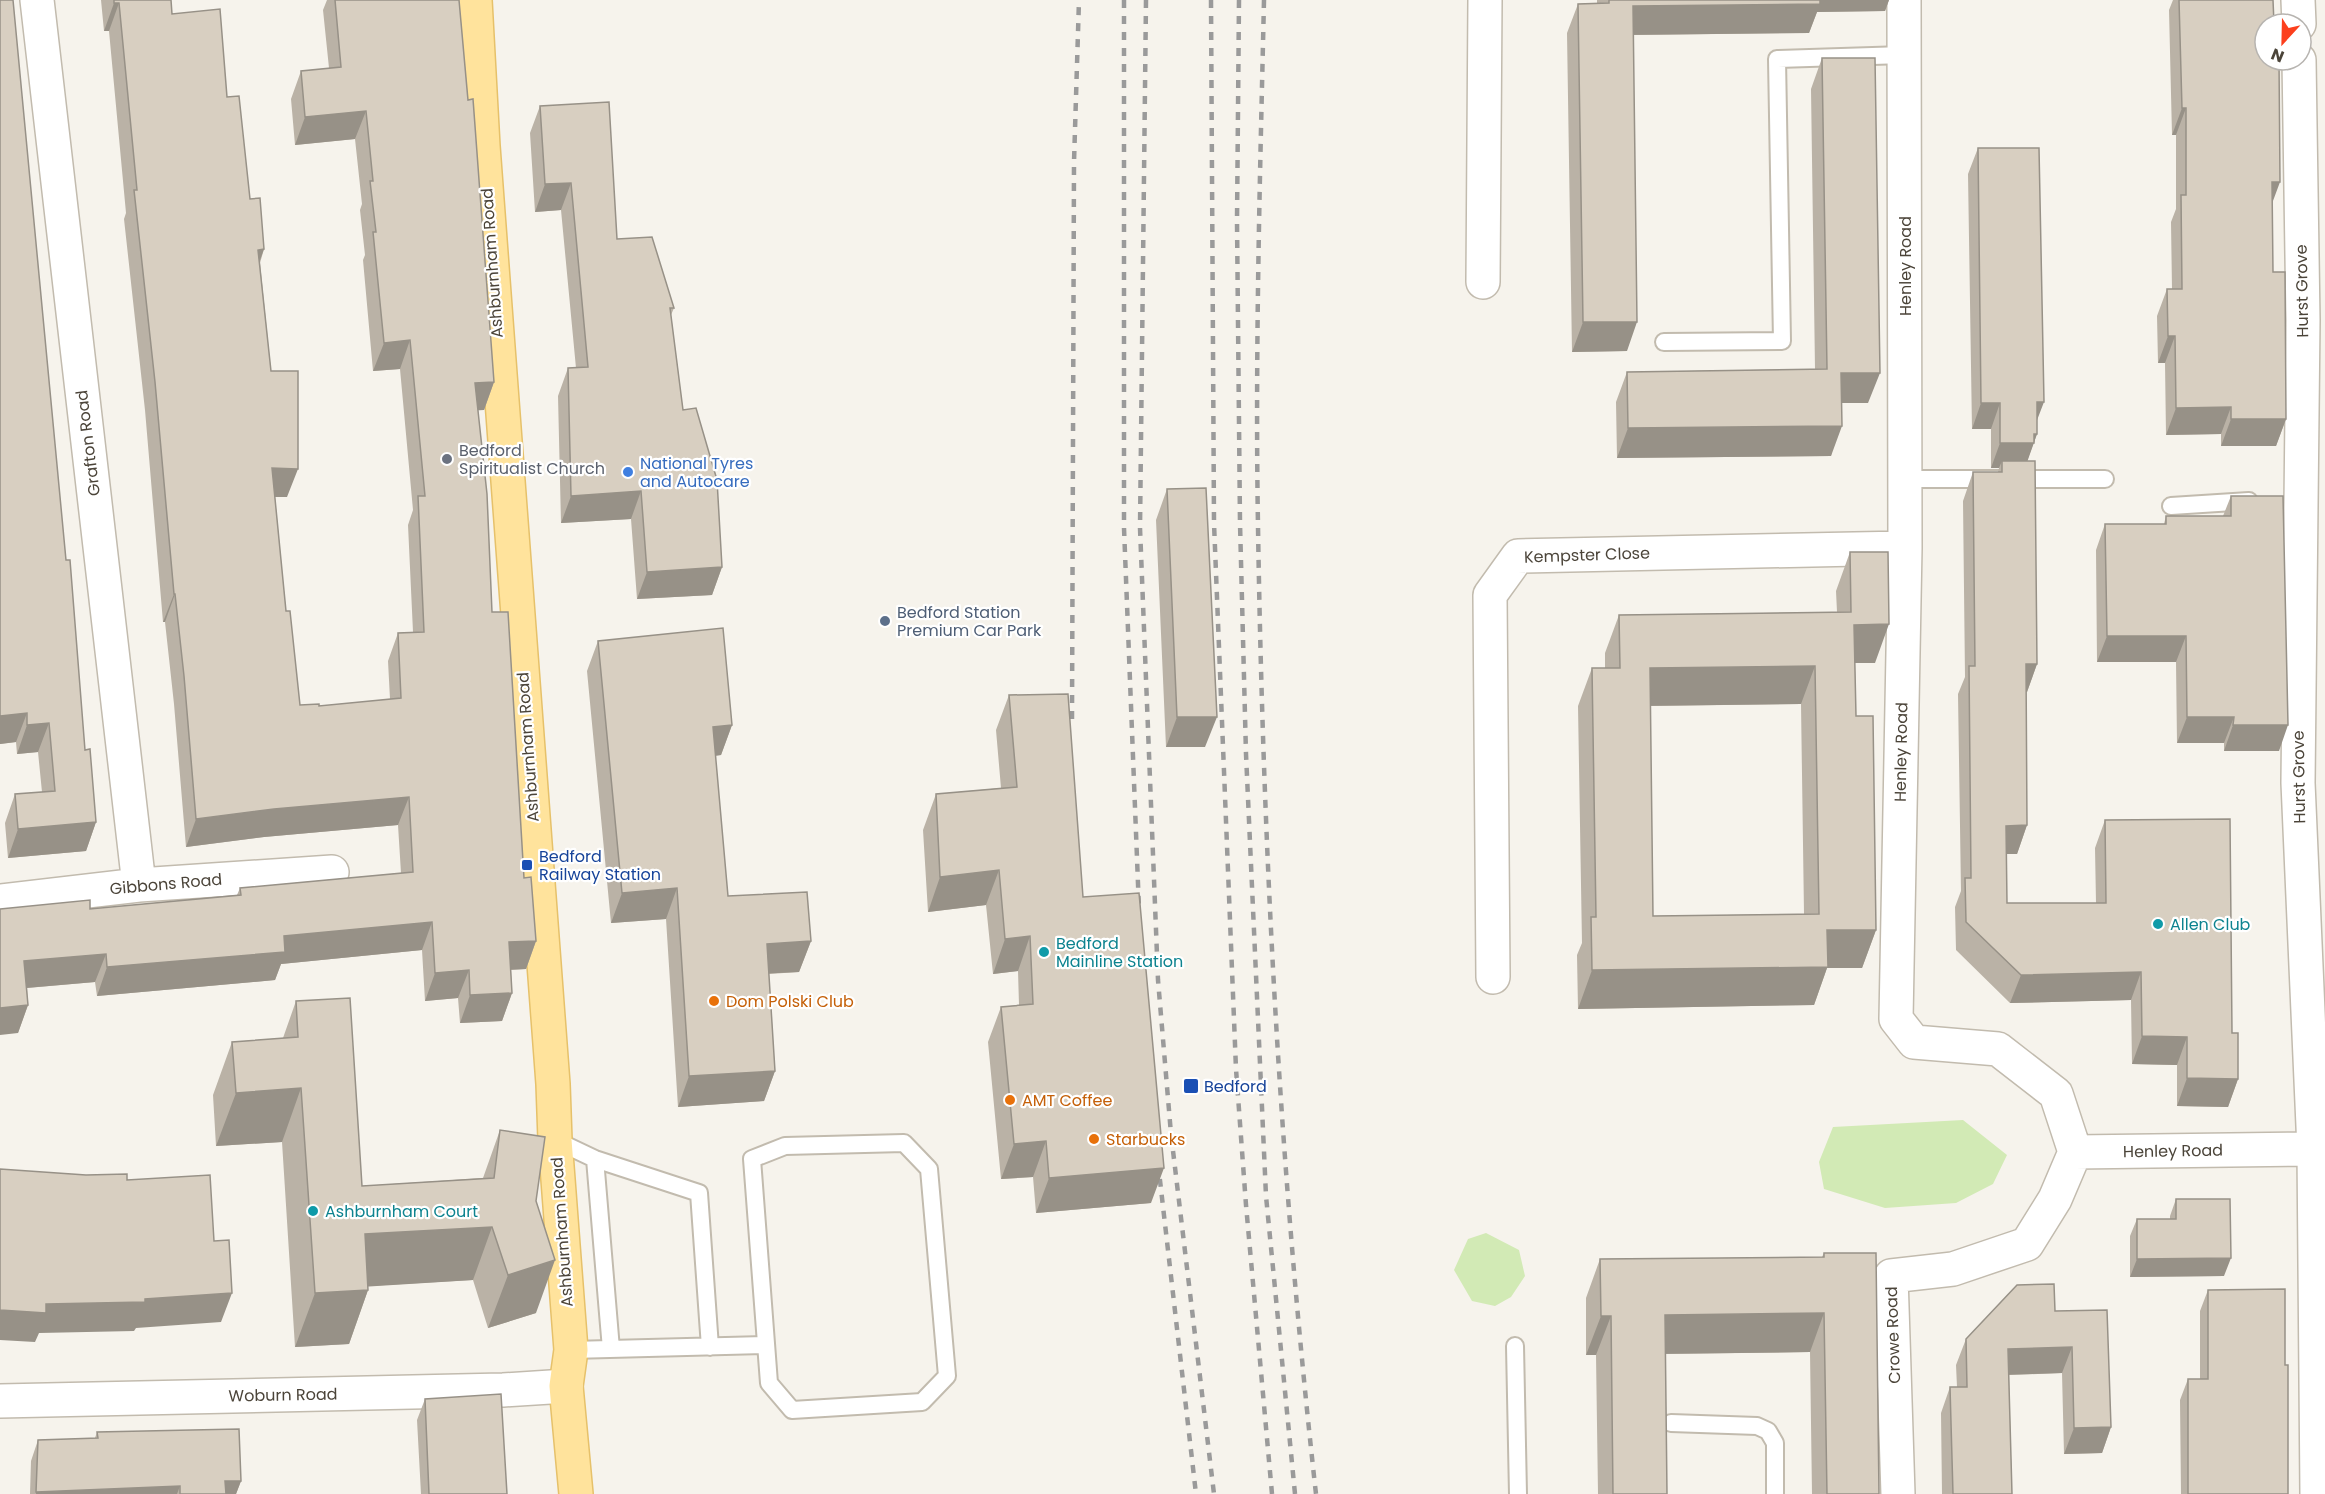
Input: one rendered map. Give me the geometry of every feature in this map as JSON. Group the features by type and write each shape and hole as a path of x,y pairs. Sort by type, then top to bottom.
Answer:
{"main road":[{"name":"Ashburnham Road","path":"475,0 483,146 571,1350 566,1386 576,1494"}],"street":[{"name":"Grafton Road","path":"37,0 139,885"},
{"path":"1483,282 1485,0"},
{"name":"Henley Road","path":"1904,0 1905,549 1896,1019 1914,1042 1998,1049 2056,1094 2075,1152 2314,1149"},
{"name":"Hurst Grove","path":"2300,72 2314,320 2295,497 2311,783 2317,1494"},
{"name":"Kempster Close","path":"1493,977 1490,595 1518,556 1905,549"},
{"name":"Gibbons Road","path":"0,901 139,885 332,872"},
{"name":"Crowe Road","path":"1898,1494 1892,1276 1953,1269 2027,1244 2055,1199 2075,1152"},
{"name":"Woburn Road","path":"0,1401 502,1390 566,1386"}],"lane":[{"path":"1664,342 1782,341 1777,59 1904,55"},
{"path":"1905,479 2105,479"},
{"path":"2171,506 2266,499"},
{"path":"555,1140 595,1159 699,1193 710,1347"},
{"path":"904,1143 929,1169 947,1376 922,1402 792,1410 769,1383 765,1345 752,1159 785,1146 904,1143"},
{"path":"595,1159 611,1349"},
{"path":"571,1350 765,1345"},
{"path":"1515,1346 1518,1494"},
{"path":"1671,1423 1757,1425 1768,1431 1775,1443 1775,1494"}],"green space":[{"path":"1963,1120 2007,1155 1993,1184 1956,1203 1885,1208 1824,1189 1819,1162 1833,1127"},
{"path":"1486,1233 1519,1250 1525,1276 1511,1297 1495,1306 1472,1301 1454,1270 1468,1239"}],"building":[{"path":"0,0 13,0 66,560 70,560 85,750 90,749 96,822 18,829 15,794 55,791 49,723 27,725 27,713 0,716"},
{"path":"114,0 171,0 172,14 220,9 227,97 239,96 250,199 260,198 264,249 258,250 271,371 298,371 298,469 272,468 286,611 290,611 300,705 319,704 319,706 401,698 398,633 424,632 418,496 425,496 410,340 384,343 373,232 376,232 366,111 305,117 301,71 341,67 335,0 459,0 468,100 473,99 494,382 475,383 487,494 492,612 508,612 524,878 531,877 536,941 509,942 512,993 470,995 469,970 435,973 432,922 284,936 285,952 107,967 106,954 24,961 28,1005 0,1008 0,909 90,900 90,909 241,895 240,888 413,872 409,797 274,809 196,819 184,676 134,190 137,190 119,3 114,3"},
{"path":"1609,0 1820,0 1820,4 1633,6 1637,322 1583,322 1578,4 1609,3"},
{"path":"2179,0 2273,0 2274,12 2253,12 2253,72 2279,72 2280,182 2272,182 2273,272 2285,272 2286,419 2231,419 2231,407 2176,408 2175,336 2168,336 2167,289 2182,289 2181,195 2186,195 2186,108 2182,108"},
{"path":"1822,58 1875,58 1880,373 1841,373 1842,426 1628,428 1627,372 1827,369"},
{"path":"609,102 617,239 652,237 674,308 670,308 683,410 696,408 717,480 722,567 647,572 641,491 571,496 568,368 588,367 571,183 545,184 540,106"},
{"path":"1978,148 2039,148 2044,402 2037,402 2037,434 2034,434 2034,443 2000,443 2000,403 1981,403"},
{"path":"2002,461 2035,461 2037,664 2026,664 2027,825 2006,826 2007,903 2106,903 2105,820 2230,819 2232,1033 2238,1033 2238,1079 2187,1078 2187,1037 2142,1036 2141,972 2021,975 1966,922 1965,878 1971,878 1969,666 1975,666 1973,472 2002,472"},
{"path":"1206,488 1217,717 1177,717 1167,489"},
{"path":"2231,496 2283,496 2288,725 2233,725 2234,717 2187,717 2186,636 2107,636 2105,524 2166,524 2166,516 2231,516"},
{"path":"1850,552 1888,552 1889,624 1854,625 1856,716 1873,716 1876,930 1827,930 1828,967 1592,970 1591,917 1596,917 1592,668 1620,668 1619,615 1851,612","holes":["1815,666 1819,914 1653,916 1650,668"]},
{"path":"723,628 732,725 713,727 728,896 807,892 811,941 767,944 775,1071 689,1076 677,888 622,893 598,641"},
{"name":"Bedford Mainline Station","path":"1068,694 1083,897 1139,893 1164,1168 1049,1178 1046,1141 1014,1144 1001,1007 1033,1004 1030,936 1005,939 999,870 940,877 936,794 1017,787 1009,695"},
{"path":"350,998 362,1186 494,1178 500,1130 545,1137 536,1201 555,1260 508,1275 492,1227 365,1234 368,1290 315,1293 301,1088 236,1093 232,1042 298,1037 296,1001"},
{"path":"0,1169 86,1175 127,1174 127,1180 210,1175 214,1241 229,1240 232,1293 145,1299 145,1302 46,1304 46,1313 0,1310"},
{"path":"2176,1199 2230,1199 2231,1258 2137,1259 2137,1219 2176,1219"},
{"path":"1824,1253 1876,1253 1879,1494 1827,1494 1824,1313 1665,1315 1667,1494 1613,1494 1611,1316 1601,1316 1600,1259 1824,1257"},
{"path":"2054,1284 2055,1311 2107,1310 2111,1427 2074,1428 2072,1347 2008,1349 2012,1494 1953,1494 1950,1387 1967,1387 1966,1339 2017,1285"},
{"path":"2285,1289 2285,1365 2288,1365 2288,1494 2188,1494 2188,1379 2208,1379 2208,1290"},
{"path":"501,1394 507,1494 429,1494 425,1399"},
{"path":"239,1429 241,1481 225,1481 226,1494 180,1494 180,1486 36,1492 38,1440 98,1438 97,1432"}],"railway":[{"path":"1072,719 1074,162 1079,0"},
{"path":"1124,0 1124,528 1139,909"},
{"path":"1146,0 1140,528 1158,980 1171,1134 1214,1494"},
{"path":"1211,0 1214,523 1236,1069 1272,1494"},
{"path":"1239,0 1237,221 1240,523 1246,754 1266,1196 1295,1494"},
{"path":"1264,0 1257,395 1264,768 1283,1132 1292,1253 1316,1494"},
{"path":"1158,1163 1196,1494"}],"place":[{"name":"Bedford Spiritualist Church","path":"447,459"},
{"name":"National Tyres and Autocare","path":"628,472"},
{"name":"Bedford Station Premium Car Park","path":"885,621"},
{"name":"Bedford Railway Station","path":"527,865"},
{"name":"Allen Club","path":"2158,924"},
{"name":"Bedford Mainline Station","path":"1044,952"},
{"name":"Dom Polski Club","path":"714,1001"},
{"name":"Bedford","path":"1191,1086"},
{"name":"AMT Coffee","path":"1010,1100"},
{"name":"Starbucks","path":"1094,1139"},
{"name":"Ashburnham Court","path":"313,1211"}]}
